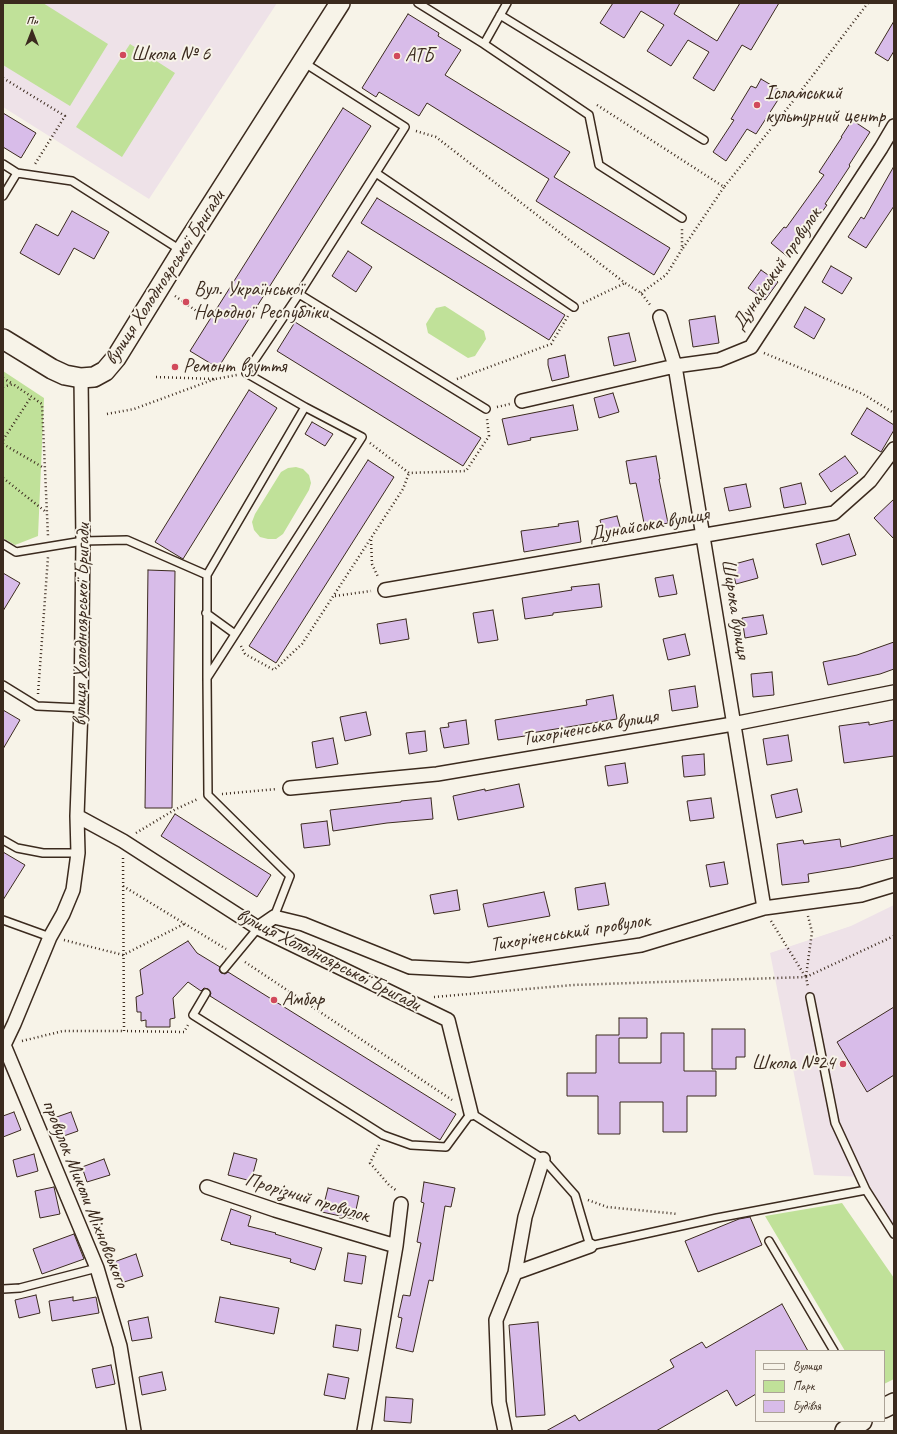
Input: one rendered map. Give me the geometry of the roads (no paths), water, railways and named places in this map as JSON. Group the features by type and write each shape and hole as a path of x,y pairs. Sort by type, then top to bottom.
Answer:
{"street":[{"name":"вулиця Холодноярської Бригади","path":"340,3 182,251 116,358 105,371 94,377 81,378 84,541 81,708 77,816 123,841 258,928 448,1020 471,1113"},
{"name":"Дунайський провулок","path":"522,401 675,366 719,360 751,347 894,126"},
{"name":"Широка вулиця","path":"660,317 675,366 764,908"},
{"path":"3,339 52,369 65,375 81,378"},
{"name":"Дунайська вулиця","path":"384,590 834,513 870,481 894,449"},
{"name":"Тихоріченська вулиця","path":"290,788 437,774 733,724 894,692"},
{"path":"3,1045 14,1024 50,937 63,914 73,890 78,853 77,816"},
{"name":"Тихоріченський провулок","path":"274,917 303,924 410,967 469,970 641,945 764,908 861,895 894,885"},
{"path":"258,928 274,917"},
{"name":"провулок Миколи Міхновського","path":"3,1045 97,1268 120,1346 134,1431"},
{"path":"505,1431 499,1402 496,1320 515,1273 525,1217 543,1159"},
{"name":"Прорізний провулок","path":"207,1187 275,1210 396,1246"},
{"name":"Прорізний провулок","path":"364,1431 396,1246 400,1204"},
{"path":"515,1273 590,1246"},
{"path":"885,1408 894,1403"},
{"path":"845,1431 860,1422"}],"lane":[{"path":"418,3 484,44 589,115 599,165 682,218"},
{"path":"484,44 508,3"},
{"path":"500,15 704,140"},
{"path":"207,678 362,437 305,407 246,373 299,294 405,128 303,62"},
{"path":"3,164 17,173 72,181 182,251"},
{"path":"3,196 17,173"},
{"path":"376,173 574,307"},
{"path":"299,294 486,409"},
{"path":"274,917 290,876 208,795 207,575 305,407"},
{"path":"3,544 16,552 84,541 127,540 207,575"},
{"path":"206,613 235,634"},
{"path":"3,685 37,706 81,708"},
{"path":"3,840 17,848 43,853 78,853"},
{"path":"3,920 50,937"},
{"path":"224,969 258,928"},
{"path":"206,994 193,1015 383,1135 411,1145 446,1147 471,1113 543,1159 575,1195 590,1246 716,1218 866,1190"},
{"path":"810,997 835,1122 866,1190 894,1234"},
{"path":"769,1241 833,1350"},
{"path":"3,1289 20,1288 97,1268"}],"place":[{"name":"Школа № 6","path":"123,55"},
{"name":"АТБ","path":"397,56"},
{"name":"Ісламський культурний центр","path":"757,105"},
{"name":"Вул. Української Народної Республіки","path":"186,302"},
{"name":"Ремонт взуття","path":"175,367"},
{"name":"Амбар","path":"274,1000"},
{"name":"Школа №24","path":"843,1064"}]}
